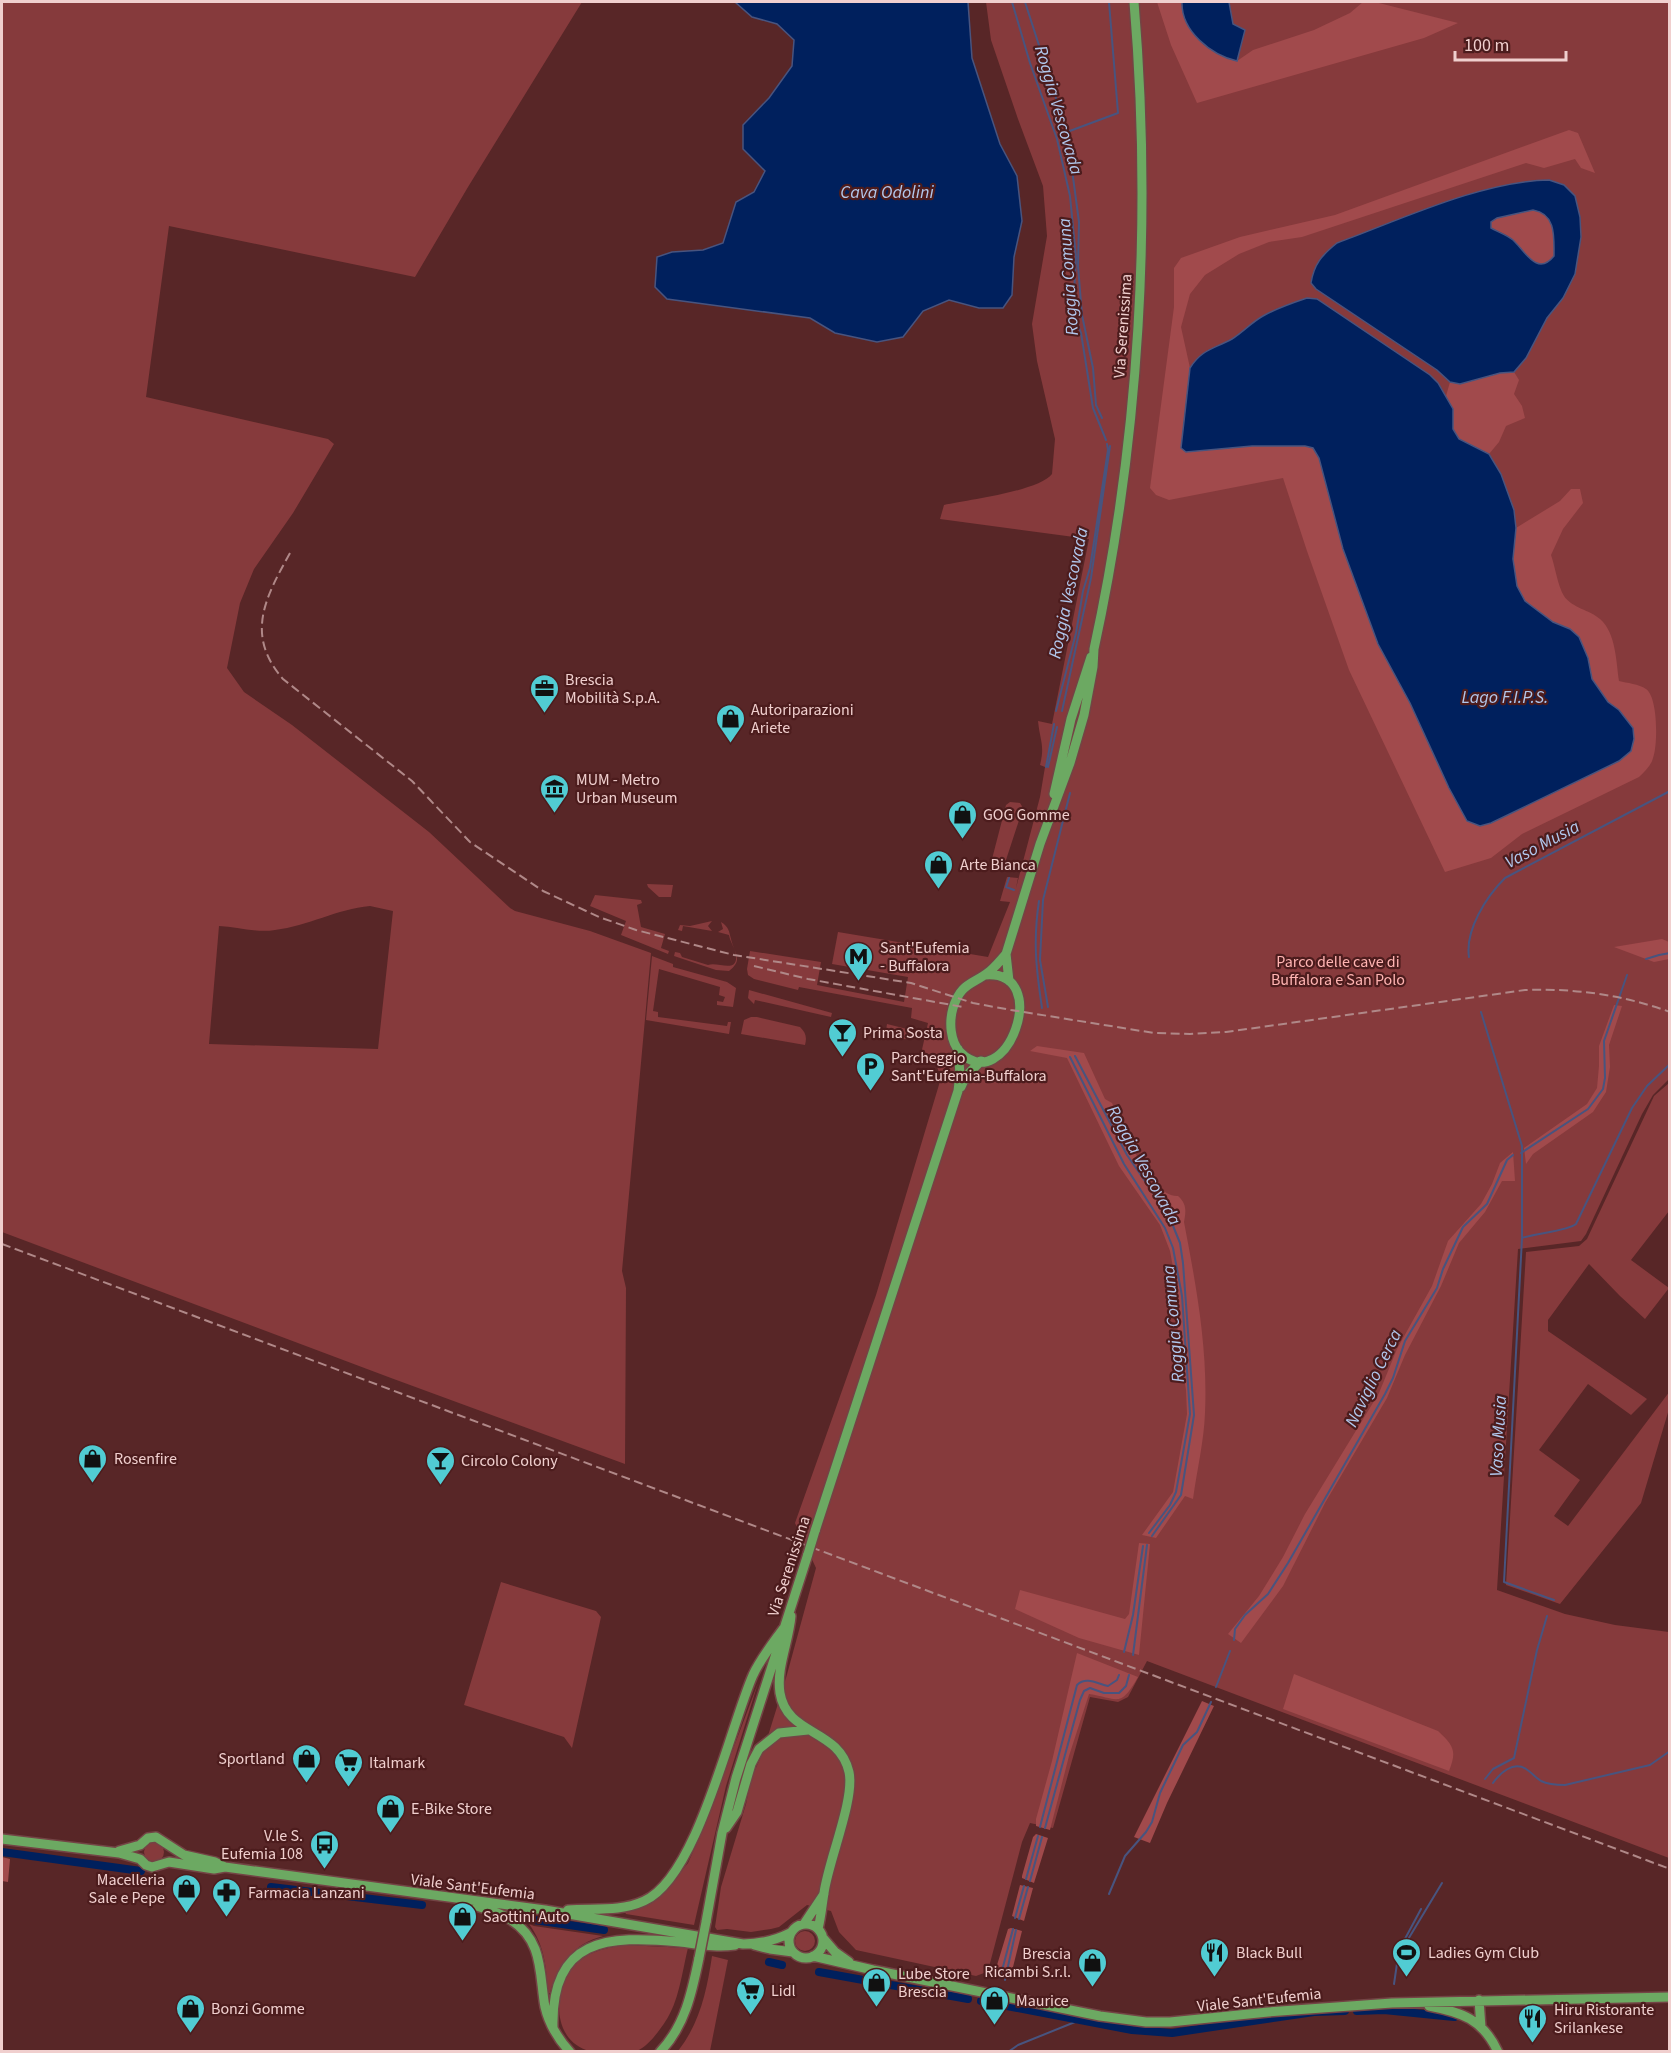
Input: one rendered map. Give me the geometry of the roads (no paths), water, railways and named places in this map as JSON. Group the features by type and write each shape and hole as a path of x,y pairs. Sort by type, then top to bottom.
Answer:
{"main road":[{"name":"Via Serenissima","path":"660,2052 675,2033 693,1987 722,1833 736,1778 958,1091 966,1076 981,1061 991,1059 1003,1052 1018,1027 1019,1002 1009,981 1006,954 1051,812 1071,763 1084,715 1115,539 1136,360 1142,182 1140,87 1134,2"},
{"name":"Via Serenissima","path":"1051,812 1058,770 1071,719 1094,649"},
{"path":"1071,719 1076,722 1076,727 1069,752 1071,763"},
{"name":"Via Serenissima","path":"958,1091 960,1066 958,1049 952,1033 953,1007 965,987 985,975 1006,954"},
{"path":"985,975 998,975 1009,981"},
{"path":"958,1049 968,1058 981,1061"},
{"path":"793,1599 790,1630 780,1677 780,1691 787,1711 808,1730 827,1739 837,1748 845,1760 850,1775 849,1795 824,1894 818,1929"},
{"path":"552,1911 624,1908 646,1900 663,1887 681,1862 698,1829 754,1674 783,1629"},
{"path":"722,1833 738,1812 751,1764 759,1749 779,1733 808,1730"},
{"name":"Viale Sant'Eufemia","path":"112,1852 140,1845 144,1840 152,1837 160,1839 167,1846 188,1856 215,1862 225,1867"},
{"name":"Viale Sant'Eufemia","path":"2,1839 112,1852 140,1859 144,1864 153,1867 165,1862 214,1869 225,1867 552,1911 793,1952"},
{"path":"140,1845 138,1852 140,1859"},
{"path":"165,1862 167,1846"},
{"path":"804,1924 824,1894"},
{"path":"464,1900 502,1915 521,1928 534,1946 541,1967 545,2007 553,2027 570,2052"},
{"path":"812,1924 818,1929 823,1938 822,1947 813,1956 804,1958 793,1952 789,1945 790,1933 794,1928 812,1924"},
{"name":"Viale Sant'Eufemia","path":"747,1944 779,1938 790,1933"},
{"name":"Viale Sant'Eufemia","path":"823,1938 835,1952 856,1966"},
{"path":"553,2027 554,2000 560,1977 572,1960 590,1948 611,1941 645,1939 719,1947 747,1944"},
{"name":"Viale Sant'Eufemia","path":"813,1956 1100,2016 1146,2022 1170,2022 1332,2006 1479,2000 1597,2000 1670,1997"},
{"path":"1479,2000 1481,2027"},
{"path":"1414,2003 1468,2016 1481,2027 1498,2052"}],"water":[{"name":"Cava Odolini","path":"735,2 968,2 972,58 1000,144 1017,176 1022,221 1014,257 1012,295 1003,308 979,308 949,300 923,311 903,337 877,342 835,333 810,318 667,299 655,287 657,257 672,252 703,250 723,243 736,202 754,192 765,171 743,149 743,125 769,98 792,66 794,40 777,24 752,17"},
{"path":"1182,2 1229,2 1233,24 1245,30 1237,61 1217,53 1199,40 1187,23"},
{"path":"1549,180 1564,185 1575,196 1580,217 1581,237 1575,274 1563,298 1547,318 1526,358 1514,372 1500,373 1460,384 1450,382 1437,370 1316,289 1311,283 1314,270 1320,260 1337,243 1469,194 1523,182","holes":["1533,210 1541,212 1550,221 1554,241 1554,256 1542,264 1532,260 1511,238 1491,228 1491,222 1497,218"]},
{"name":"Lago F.I.P.S.","path":"1307,298 1317,299 1430,375 1438,383 1453,409 1453,429 1459,439 1489,454 1501,474 1514,510 1516,528 1513,559 1517,586 1525,601 1553,622 1570,629 1579,637 1588,658 1592,679 1608,702 1619,710 1633,728 1634,739 1631,751 1619,761 1491,823 1480,826 1467,821 1449,788 1410,703 1378,644 1343,549 1319,458 1313,448 1252,446 1186,452 1181,448 1190,368 1199,357 1232,339 1263,316"}],"waterway":[{"name":"Roggia Vescovada","path":"1012,2 1030,63 1057,139 1070,196 1076,257 1073,311 1081,333 1093,408 1106,440"},
{"name":"Roggia Comuna","path":"1025,2 1067,132 1079,222 1078,266 1082,315 1093,368 1096,405 1102,418"},
{"name":"Roggia Comuna","path":"1067,132 1118,113 1109,2"},
{"name":"Roggia Vescovada","path":"1056,711 1090,568 1108,450 1107,444"},
{"name":"Roggia Vescovada","path":"1062,711 1091,578 1110,446"},
{"name":"Roggia Vescovada","path":"1046,767 1054,724"},
{"name":"Roggia Vescovada","path":"1048,767 1057,727"},
{"name":"Vaso Musia","path":"1469,957 1470,936 1478,914 1505,878 1670,791"},
{"name":"Roggia Comuna","path":"1048,1007 1040,960 1043,900 1070,793"},
{"name":"Roggia Vescovada","path":"1009,878 1006,887 1014,890"},
{"name":"Roggia Vescovada","path":"1039,901 1036,954 1042,1008"},
{"name":"Naviglio Cerca","path":"1646,959 1670,953"},
{"name":"Naviglio Cerca","path":"1521,1153 1588,1109 1603,1089 1604,1041 1627,975"},
{"name":"Vaso Musia","path":"1481,1012 1522,1146 1522,1237"},
{"name":"Roggia Comuna","path":"1075,1056 1127,1155 1169,1216 1180,1243 1194,1415 1181,1495 1152,1536"},
{"name":"Roggia Vescovada","path":"1070,1057 1124,1164 1165,1228 1173,1248 1182,1296 1190,1414 1176,1492 1170,1505 1149,1533"},
{"name":"Vaso Musia","path":"1554,1600 1504,1582 1522,1238 1576,1224 1632,1108 1647,1086 1670,1064"},
{"name":"Naviglio Cerca","path":"1234,1640 1235,1629 1245,1615 1268,1594 1288,1563 1385,1394 1393,1378 1405,1341 1437,1288 1443,1269 1463,1227 1487,1204 1507,1160 1513,1155"},
{"name":"Roggia Comuna","path":"1133,1655 1147,1545"},
{"name":"Roggia Vescovada","path":"1124,1652 1133,1615 1143,1546"},
{"name":"Vaso Musia","path":"1485,1779 1493,1769 1514,1758 1537,1650 1547,1616"},
{"name":"Naviglio Cerca","path":"1216,1687 1230,1651"},
{"name":"Roggia Vescovada","path":"1040,1827 1077,1685 1084,1681 1092,1681 1108,1686 1117,1680 1119,1675"},
{"name":"Roggia Comuna","path":"1045,1828 1084,1691 1090,1688 1104,1693 1119,1693 1126,1686 1129,1675"},
{"name":"Naviglio Cerca","path":"1109,1894 1125,1856 1152,1822 1160,1793 1183,1745 1197,1732 1211,1702"},
{"name":"Vaso Musia","path":"1493,1783 1503,1772 1516,1766 1526,1769 1544,1782 1565,1785 1650,1765 1670,1751"},
{"name":"Roggia Vescovada","path":"1026,1879 1038,1836"},
{"name":"Roggia Comuna","path":"1030,1881 1042,1837"},
{"path":"2,1852 141,1871"},
{"name":"Vaso Musia","path":"1398,1956 1442,1883"},
{"name":"Roggia Vescovada","path":"1015,1918 1024,1886"},
{"path":"271,1887 422,1905"},
{"name":"Roggia Comuna","path":"1019,1919 1028,1887"},
{"name":"Vaso Musia","path":"1394,1984 1399,1950 1421,1909"},
{"path":"534,1920 604,1930"},
{"name":"Roggia Vescovada","path":"1000,1978 1013,1929"},
{"name":"Roggia Comuna","path":"1005,1980 1016,1930"},
{"path":"769,1962 782,1965"},
{"path":"819,1972 968,1999"},
{"path":"981,2001 1132,2030 1172,2033 1314,2012 1345,2011"},
{"path":"1357,2011 1384,2010 1454,2017"},
{"path":"1008,2052 1018,2045 1080,2020"}],"railway":[{"path":"290,553 267,601 262,632 271,663 283,679 412,781 470,842 543,891 599,917 636,930 734,955 911,983 973,1003 1154,1033 1226,1032 1525,990 1562,990 1599,994 1635,1001 1670,1012"},
{"path":"754,966 808,979 963,1007"},
{"path":"2,1244 1670,1869"}],"place":[{"name":"Brescia Mobilità S.p.A.","path":"544,714"},
{"name":"Autoriparazioni Ariete","path":"730,744"},
{"name":"MUM - Metro Urban Museum","path":"555,814"},
{"name":"GOG Gomme","path":"962,840"},
{"name":"Arte Bianca","path":"939,890"},
{"name":"Sant'Eufemia - Buffalora","path":"859,982"},
{"name":"Prima Sosta","path":"842,1058"},
{"name":"Parcheggio Sant'Eufemia-Buffalora","path":"870,1092"},
{"name":"Rosenfire","path":"93,1484"},
{"name":"Circolo Colony","path":"440,1486"},
{"name":"Sportland","path":"306,1784"},
{"name":"Italmark","path":"348,1788"},
{"name":"E-Bike Store","path":"390,1834"},
{"name":"V.le S. Eufemia 108","path":"324,1870"},
{"name":"Macelleria Sale e Pepe","path":"186,1914"},
{"name":"Farmacia Lanzani","path":"227,1918"},
{"name":"Saottini Auto","path":"462,1942"},
{"name":"Black Bull","path":"1215,1978"},
{"name":"Ladies Gym Club","path":"1407,1978"},
{"name":"Brescia Ricambi S.r.l.","path":"1092,1988"},
{"name":"Lube Store Brescia","path":"877,2008"},
{"name":"Lidl","path":"750,2016"},
{"name":"Maurice","path":"995,2026"},
{"name":"Bonzi Gomme","path":"190,2034"},
{"name":"Hiru Ristorante Srilankese","path":"1533,2044"}],"park label":[{"name":"Parco delle cave di Buffalora e San Polo","path":"1338,970"}]}
